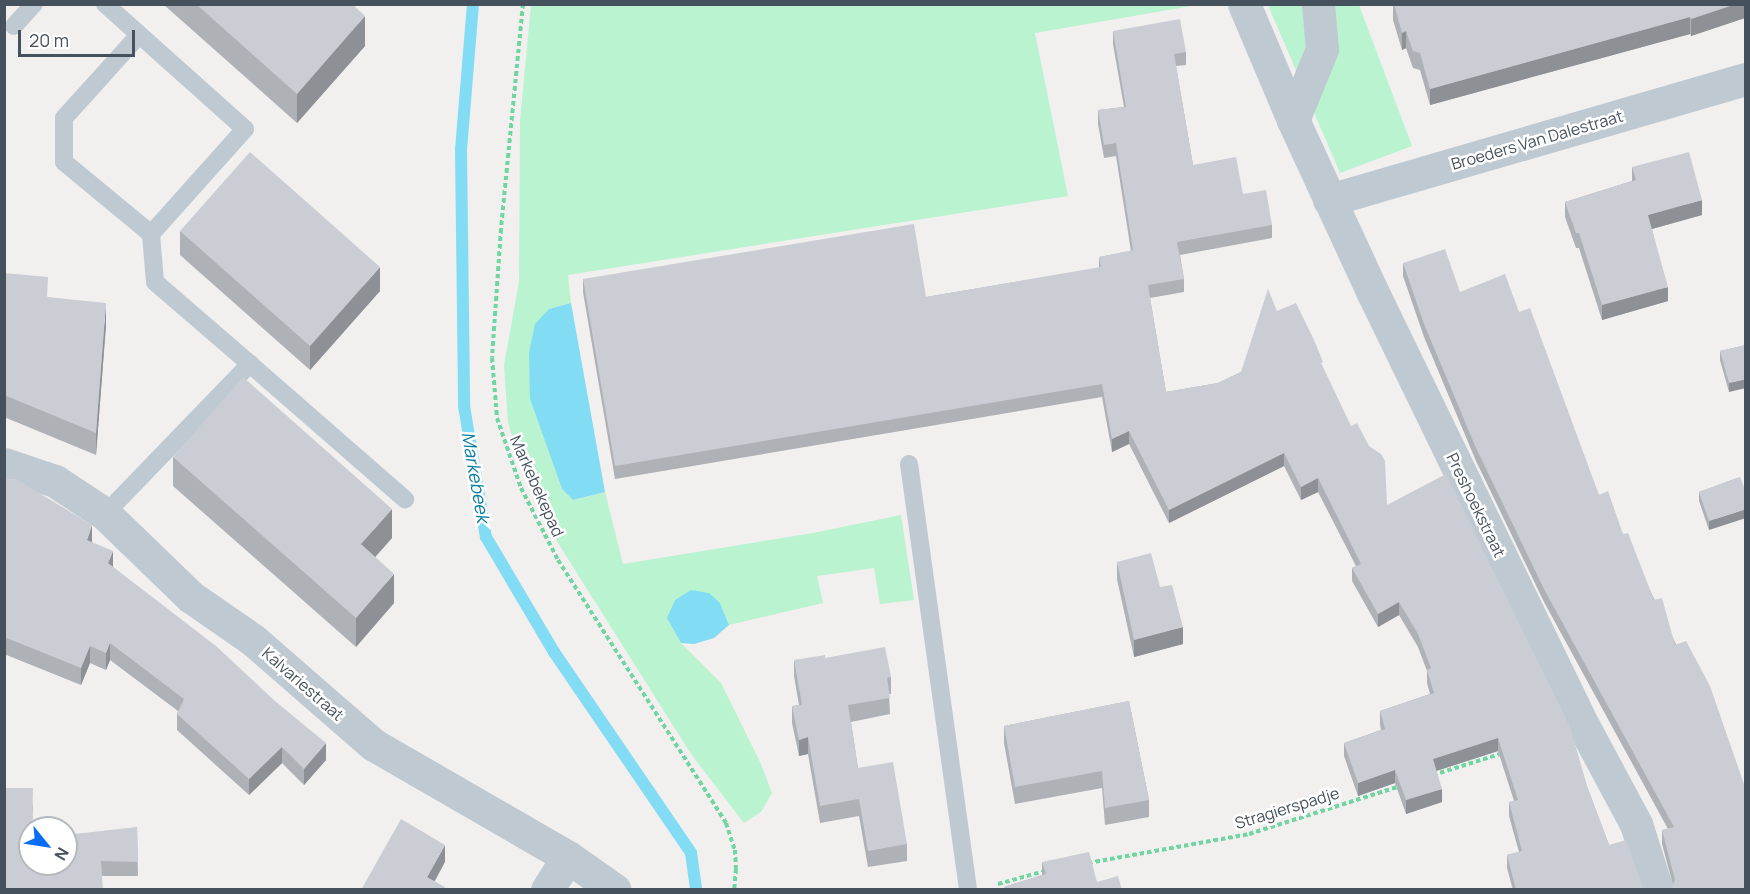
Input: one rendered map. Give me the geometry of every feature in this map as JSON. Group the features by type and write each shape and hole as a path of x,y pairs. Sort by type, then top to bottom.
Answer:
{"street":[{"name":"Preshoekstraat","path":"1244,4 1293,120 1372,291 1584,727 1636,824 1657,890"},
{"path":"1293,120 1322,50 1318,4"},
{"name":"Broeders Van Dalestraat","path":"1329,200 1746,79"},
{"name":"Kalvariestraat","path":"4,464 55,480 105,514 191,597 253,640 374,745 568,856 615,890"},
{"path":"548,890 568,856"}],"lane":[{"path":"14,26 34,4"},
{"path":"105,4 245,129 151,234"},
{"path":"139,35 64,118 64,162 151,234 155,282 405,499"},
{"path":"105,514 250,364"},
{"path":"909,464 968,890"}],"path":[{"name":"Markebekepad","path":"523,4 501,229 492,358 497,418 521,488 558,560 726,823 735,850 734,890"},
{"path":"1428,777 1506,752"},
{"name":"Stragierspadje","path":"1079,865 1249,834 1405,784"},
{"path":"993,890 999,882 1056,869"}],"green space":[{"path":"531,5 1197,5 1035,33 1068,196 568,275 571,303 549,309 530,399 562,489 573,500 605,492 623,564 813,533 901,515 914,600 880,604 874,568 817,576 823,603 729,625 720,603 675,600 668,618 681,643 721,683 761,764 772,793 761,812 744,823 691,754 558,543 519,462 508,422 504,365 519,282 520,121"},
{"path":"1268,5 1359,5 1412,146 1340,173"}],"water":[{"path":"571,303 605,492 573,500 562,489 530,399 529,353 535,324 549,309"},
{"path":"691,590 709,593 720,603 729,625 714,638 694,644 681,643 667,618 675,600"}],"building":[{"path":"196,4 352,4 365,16 297,94"},
{"path":"1394,4 1736,4 1691,19 1690,17 1430,89 1420,53 1413,51 1406,31 1402,33"},
{"path":"1180,19 1186,52 1174,54 1193,165 1236,157 1243,194 1266,190 1272,225 1177,242 1184,279 1148,285 1166,392 1218,383 1241,372 1268,289 1277,311 1296,303 1351,426 1357,423 1369,446 1381,454 1385,461 1387,505 1446,474 1570,727 1588,789 1609,845 1626,840 1644,890 1516,890 1507,855 1522,851 1509,802 1518,800 1498,738 1433,759 1442,789 1406,800 1395,770 1358,783 1344,743 1385,729 1380,711 1434,693 1427,670 1431,668 1418,634 1399,602 1378,614 1352,568 1361,564 1318,478 1301,487 1284,453 1169,510 1129,431 1112,439 1102,384 615,466 583,279 914,224 926,297 1101,267 1099,257 1133,250 1116,143 1104,145 1098,110 1126,107 1113,31"},
{"path":"250,152 380,267 310,346 180,231"},
{"path":"1689,152 1702,200 1648,215 1668,287 1602,305 1579,233 1576,233 1565,202 1636,180 1632,167"},
{"path":"1445,249 1460,292 1505,274 1519,312 1530,308 1599,495 1608,491 1623,534 1628,533 1654,600 1662,598 1675,645 1686,641 1710,686 1746,790 1746,890 1670,890 1675,880 1662,830 1674,827 1544,589 1476,448 1424,324 1403,263"},
{"path":"4,273 48,277 47,297 106,303 96,433 4,395"},
{"path":"1746,345 1746,379 1729,383 1720,351"},
{"path":"243,377 392,509 361,544 394,574 356,618 173,457"},
{"path":"1740,477 1746,492 1746,509 1709,521 1699,492"},
{"path":"4,479 16,479 92,525 87,540 113,551 108,563 216,646 275,701 326,743 304,769 282,747 249,779 177,714 184,699 110,643 106,653 90,646 81,668 4,637"},
{"path":"1151,553 1160,587 1172,585 1183,627 1134,640 1117,562"},
{"path":"885,647 891,677 887,678 890,698 848,705 858,768 893,762 907,844 868,851 859,799 820,806 808,737 799,740 792,706 802,705 794,660 825,655 825,658"},
{"path":"1129,701 1149,800 1105,808 1102,771 1015,787 1004,726"},
{"path":"4,788 33,788 32,816 18,816 18,876 78,876 78,834 137,827 138,862 101,861 103,890 4,890"},
{"path":"401,819 445,845 427,877 445,887 444,890 361,890"},
{"path":"1089,852 1097,882 1118,876 1122,890 1004,890 1004,887 1046,874 1042,862"}],"waterway":[{"name":"Markebeek","path":"473,4 461,149 464,406 486,537 554,652 691,853 696,890"}]}
